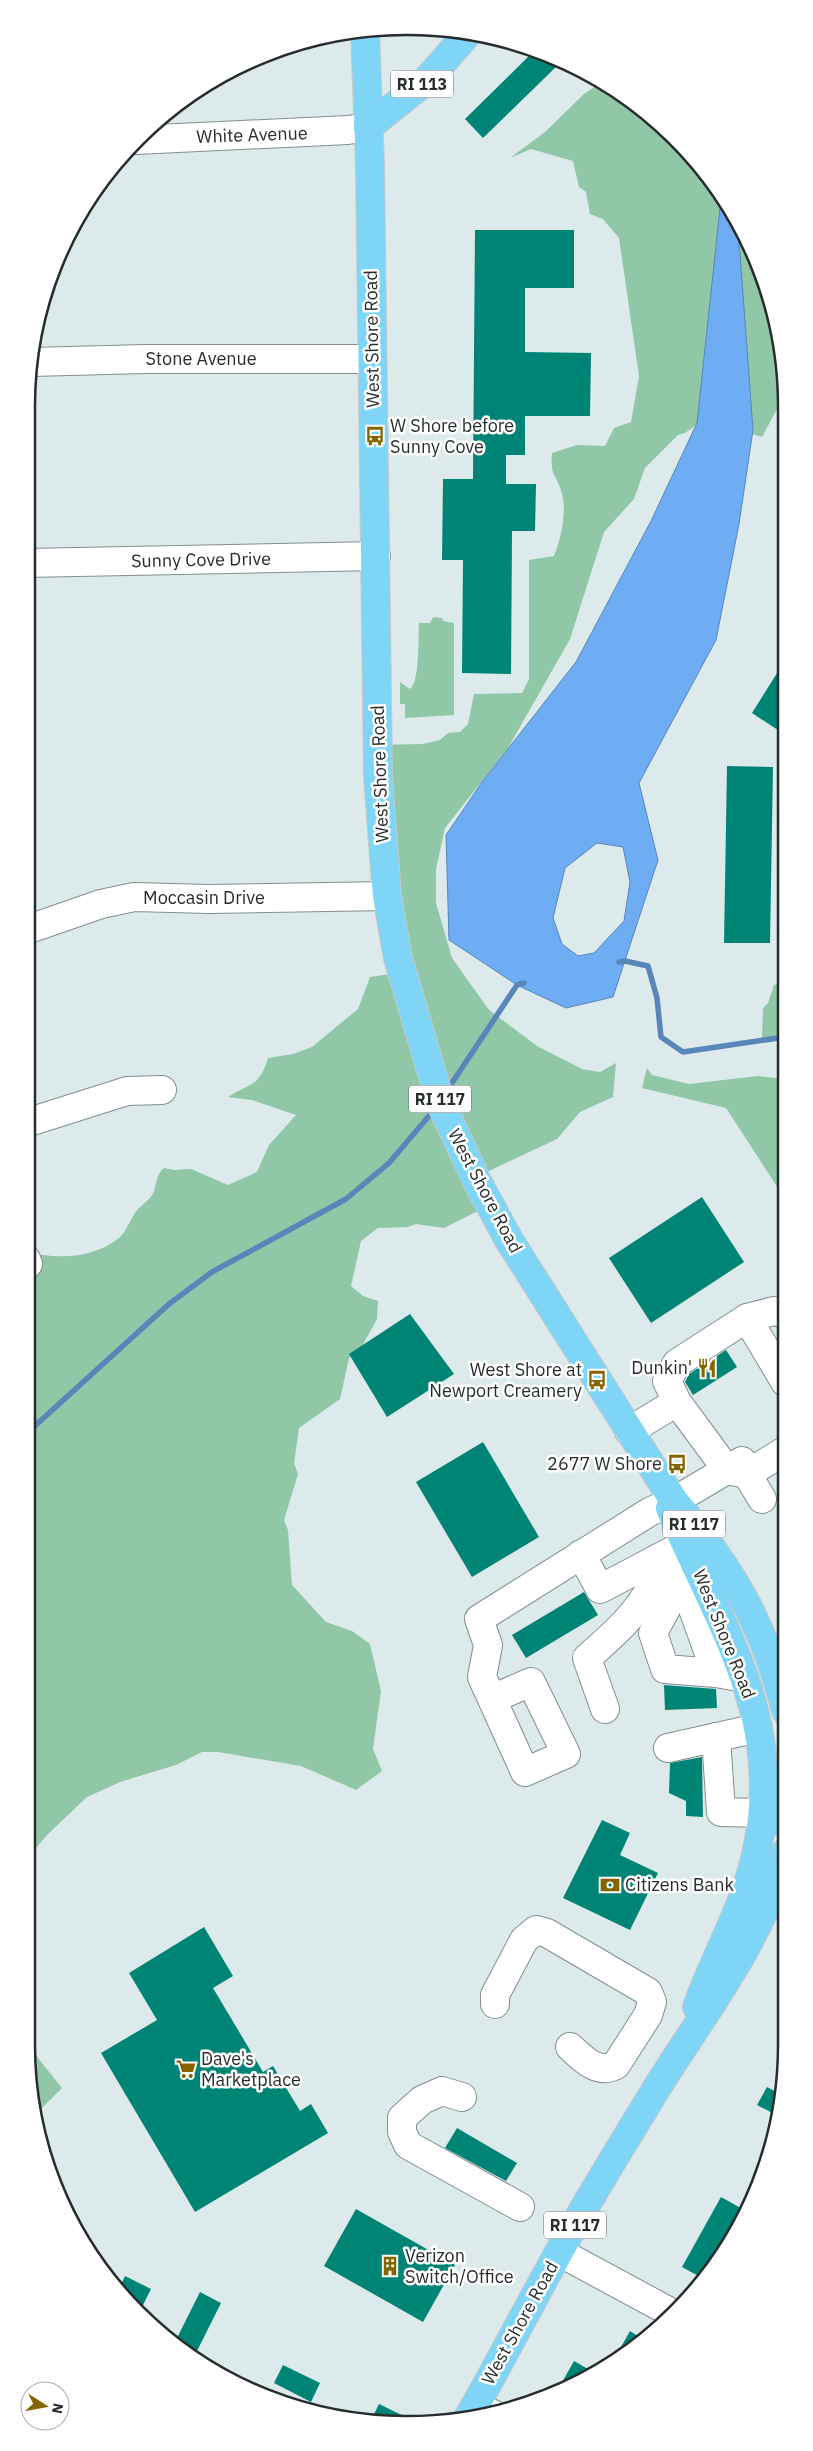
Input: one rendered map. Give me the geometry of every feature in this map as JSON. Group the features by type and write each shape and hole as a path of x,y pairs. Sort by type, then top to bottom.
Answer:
{"main road":[{"name":"West Shore Road","path":"365,37 370,167 378,776 387,896 398,958 438,1095 464,1155 509,1240 645,1454 671,1502 702,1533 743,1595 765,1641 778,1684"},
{"name":"RI 113","path":"368,127 427,80 463,39"},
{"name":"West Shore Road","path":"671,1502 672,1551 684,1582 744,1678 751,1696 773,1810 745,1892 710,1971 681,2048"},
{"path":"743,1595 778,1642"},
{"name":"West Shore Road","path":"481,2408 559,2252 681,2048 739,1962 756,1932 778,1873"},
{"path":"756,1932 778,1900"}],"street":[{"name":"White Avenue","path":"149,139 348,130 368,127"},
{"name":"Stone Avenue","path":"38,362 156,359 372,359"},
{"name":"Sunny Cove Drive","path":"35,563 376,556"},
{"name":"Moccasin Drive","path":"35,927 101,904 134,897 208,899 387,896"},
{"path":"35,1120 127,1091 162,1090"},
{"path":"762,1499 677,1402 668,1381 677,1363 747,1318 774,1311 778,1312"},
{"path":"747,1318 778,1369"},
{"path":"629,1431 677,1402"},
{"path":"737,1472 778,1440"},
{"path":"492,1700 482,1677 488,1645 479,1619 651,1512 778,1454"},
{"path":"581,1554 600,1589 672,1551"},
{"path":"605,1709 587,1658 620,1630 646,1595 672,1551"},
{"path":"684,1582 706,1672"},
{"path":"684,1582 653,1634 665,1669 706,1672 744,1678"},
{"path":"668,1748 758,1728"},
{"path":"716,1737 721,1812 773,1810"},
{"path":"495,2004 495,1995 524,1940 536,1930 548,1933 648,1992 652,2002 648,2015 616,2065 604,2069 594,2066 570,2047"},
{"path":"462,2097 442,2090 422,2100 402,2118 402,2132 408,2145 520,2207"},
{"path":"559,2252 666,2310"}],"green space":[{"path":"595,87 633,112 686,162 715,200 740,242 758,287 771,334 775,358 778,406 762,437 742,431 715,412 685,433 678,435 645,468 634,499 604,532 570,639 508,748 445,828 436,869 436,903 452,958 489,1010 537,1046 582,1069 600,1072 616,1063 613,1097 580,1112 557,1139 472,1179 484,1208 444,1228 416,1224 408,1227 378,1228 361,1241 351,1286 363,1296 378,1301 377,1319 360,1350 349,1358 340,1399 299,1428 294,1463 298,1474 284,1520 288,1530 292,1585 326,1622 352,1631 370,1644 381,1691 373,1749 382,1771 356,1790 301,1766 218,1752 202,1752 176,1765 120,1782 87,1797 47,1835 35,1849 35,1254 50,1256 74,1256 86,1254 109,1245 122,1235 138,1209 150,1198 159,1175 164,1168 174,1170 191,1169 228,1185 257,1172 269,1145 296,1115 252,1100 228,1097 254,1083 265,1067 268,1058 293,1054 312,1047 358,1009 370,977 397,973 375,745 423,744 440,740 448,733 460,732 468,724 474,694 522,693 529,679 529,560 554,556 563,525 563,501 553,472 552,453 577,445 605,446 614,428 631,422 639,376 619,238 603,219 590,214 586,192 579,187 573,161 531,149 510,158 545,132 584,94"},
{"path":"433,617 442,618 443,621 454,623 454,715 405,718 405,704 400,704 400,682 410,689 413,685 417,668 419,623 430,623"},
{"path":"778,984 778,1039 762,1038 763,1008 768,1003 774,985"},
{"path":"647,1068 652,1075 689,1084 758,1076 778,1078 778,1188 726,1108 642,1088"},
{"path":"35,2055 62,2088 41,2109"}],"water":[{"path":"720,208 738,239 753,430 739,524 716,640 639,783 658,860 613,997 566,1008 517,985 449,940 446,835 482,782 576,662 651,521 697,423","holes":["597,843 623,847 630,882 624,921 594,953 578,956 562,944 553,918 565,868"]}],"building":[{"path":"529,56 556,66 483,138 465,119"},
{"path":"475,230 574,230 574,288 525,288 525,352 591,353 590,416 525,416 525,455 506,455 506,484 536,484 535,531 512,531 511,674 462,673 463,560 442,560 443,479 473,479"},
{"path":"778,672 778,730 752,713"},
{"path":"727,766 773,767 770,943 724,943"},
{"path":"702,1197 744,1262 651,1323 609,1258"},
{"path":"410,1314 454,1374 387,1417 349,1354"},
{"name":"Dunkin'","path":"726,1350 737,1367 693,1395 685,1382 689,1374"},
{"path":"483,1442 539,1537 472,1577 416,1482"},
{"path":"584,1592 598,1615 526,1658 512,1635"},
{"path":"664,1685 716,1689 717,1708 665,1710"},
{"path":"702,1757 703,1817 686,1816 686,1801 669,1793 670,1763"},
{"name":"Citizens Bank","path":"602,1820 630,1833 620,1855 658,1873 630,1930 563,1898"},
{"name":"Dave's Marketplace","path":"204,1927 233,1976 213,1988 263,2072 273,2066 300,2111 311,2104 328,2133 195,2212 101,2053 157,2020 129,1973"},
{"path":"767,2087 775,2091 772,2113 757,2105"},
{"path":"457,2128 517,2163 506,2181 445,2148"},
{"path":"721,2197 740,2208 715,2251 697,2275 682,2267"},
{"name":"Verizon Switch/Office","path":"356,2209 455,2265 423,2322 324,2266"},
{"path":"125,2276 151,2289 143,2306 127,2289 122,2283"},
{"path":"200,2292 221,2303 197,2351 178,2337"},
{"path":"630,2331 637,2336 633,2339 621,2348"},
{"path":"574,2361 587,2369 571,2378 562,2382"},
{"path":"283,2365 320,2383 311,2402 274,2383"},
{"path":"379,2404 403,2416 382,2415 374,2414"}],"waterway":[{"path":"619,962 625,961 648,966 657,998 661,1037 683,1052 778,1038"},
{"path":"446,1092 517,985 524,983"},
{"path":"35,1426 169,1304 212,1272 346,1199 389,1163 434,1110"}],"place":[{"name":"W Shore before Sunny Cove","path":"375,436"},
{"name":"Dunkin'","path":"707,1368"},
{"name":"West Shore at Newport Creamery","path":"597,1380"},
{"name":"2677 W Shore","path":"677,1464"},
{"name":"Citizens Bank","path":"610,1885"},
{"name":"Dave's Marketplace","path":"186,2069"},
{"name":"Verizon Switch/Office","path":"390,2266"}]}
